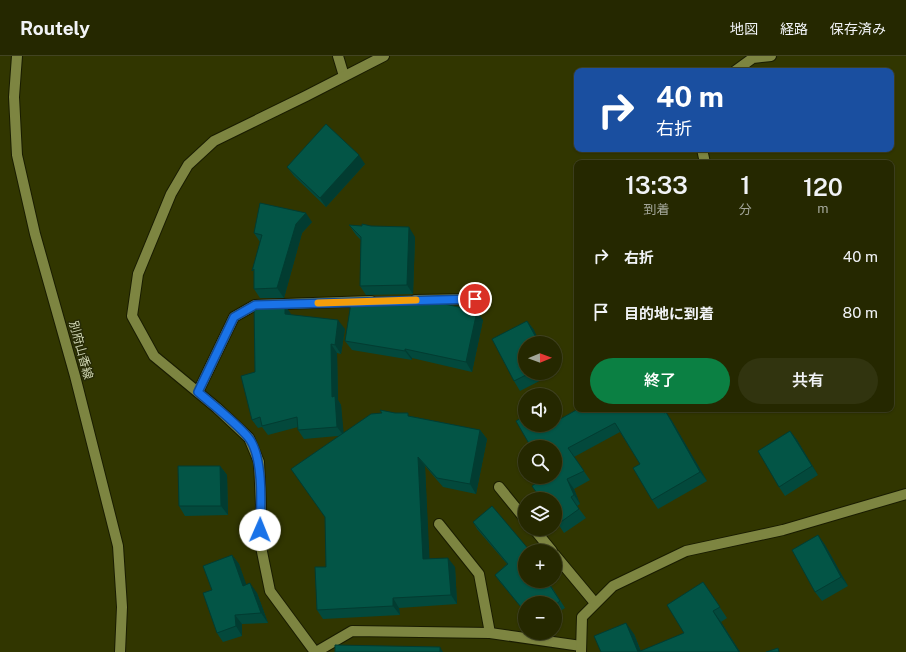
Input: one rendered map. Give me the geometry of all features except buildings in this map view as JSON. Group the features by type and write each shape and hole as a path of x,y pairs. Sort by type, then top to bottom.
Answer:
{"street":[{"name":"別府山香線","path":"17,56 14,97 17,155 35,234 75,376 118,546 122,608 120,652"},
{"path":"338,56 344,76"},
{"path":"384,56 214,141 188,165 171,194 138,274 132,316 154,356 217,408 249,438 259,462 261,505 260,542 270,591 316,652 352,631 490,633 581,649 582,617 613,586 686,551 783,530 906,494"},
{"path":"739,68 753,58 771,56"},
{"path":"404,301 475,299"},
{"path":"198,392 234,317 255,305 380,301"},
{"path":"499,487 518,510"},
{"path":"439,524 479,574 490,633"},
{"path":"540,536 546,544"},
{"path":"562,563 595,603"}],"slow traffic":[{"path":"318,303 416,300"}],"route":[{"path":"260,530 261,505 259,462 249,438 198,392 234,317 255,305 475,299"}]}
